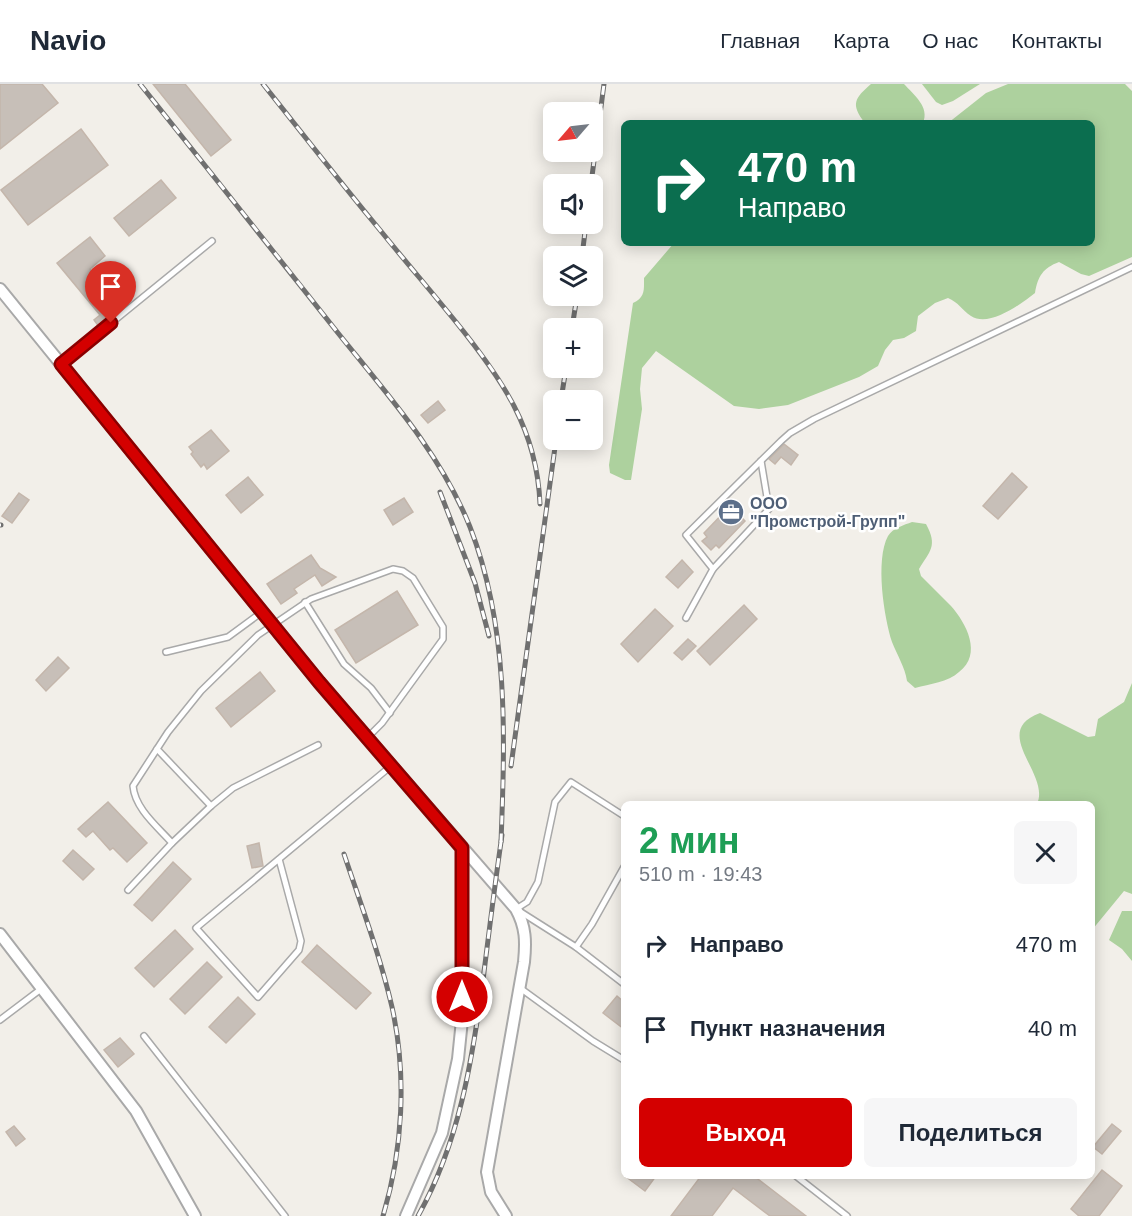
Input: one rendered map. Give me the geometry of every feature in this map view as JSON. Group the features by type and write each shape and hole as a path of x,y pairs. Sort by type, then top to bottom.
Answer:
{"street":[{"path":"0,289 262,612 367,738 516,909 523,921 526,942 520,988 487,1172 491,1192 506,1216"},
{"path":"406,1216 442,1133 458,1059 462,1020 462,848"},
{"path":"0,934 136,1111 195,1216"}],"lane":[{"path":"61,364 212,241"},
{"path":"713,569 686,535 790,433 814,419 1132,267"},
{"path":"686,618 713,569 769,509 761,461"},
{"path":"172,843 138,804 133,786 168,732 201,691 251,641 305,602 393,569 403,571 413,578 443,627 444,639 390,713 367,738"},
{"path":"305,602 344,664 371,688 390,713"},
{"path":"166,652 234,634 262,612"},
{"path":"128,890 172,843 233,788 318,744"},
{"path":"157,749 211,806"},
{"path":"279,859 301,941 299,950 258,997 196,928 279,859 391,766"},
{"path":"621,814 572,782 555,802 538,882 527,902 516,909 576,947 621,982"},
{"path":"576,947 592,924 621,872"},
{"path":"520,988 593,1041 621,1058"},
{"path":"0,1020 41,989"},
{"path":"144,1035 285,1216"},
{"path":"800,1179 847,1216"}],"green space":[{"path":"871,84 904,84 923,107 924,120 863,120 856,106 861,93"},
{"path":"922,84 980,84 953,101 942,105 936,102"},
{"path":"1008,84 1125,84 1132,91 1132,257 1089,276 1059,262 1042,273 1035,293 1004,313 987,319 971,316 948,298 935,303 918,316 916,331 904,338 893,340 885,350 878,366 859,377 788,405 759,409 734,406 656,351 642,368 640,389 642,409 631,480 625,480 610,473 609,465 633,303 643,293 644,278 671,246 1095,246 1095,120 952,120 986,93"},
{"path":"912,522 926,524 932,538 929,553 919,569 921,576 957,613 970,639 971,648 966,665 955,675 915,688 907,681 892,642 886,618 881,573 884,546 888,536 896,529"},
{"path":"1132,683 1132,894 1124,891 1095,926 1095,801 1038,801 1039,792 1036,780 1020,742 1020,731 1026,721 1040,713 1088,737 1095,736 1098,719 1124,702"},
{"path":"1122,911 1132,911 1132,961 1122,949 1109,940"}],"building":[{"path":"0,84 42,84 58,103 0,149"},
{"path":"153,84 185,84 231,140 211,156"},
{"path":"81,129 108,165 28,225 1,190"},
{"path":"161,180 176,198 129,236 114,218"},
{"path":"90,237 105,256 90,269 116,300 111,304 118,312 99,327 94,320 100,315 57,263"},
{"path":"438,401 445,410 428,423 421,415"},
{"path":"211,430 229,451 207,469 204,464 201,467 191,454 193,452 189,447"},
{"path":"784,444 798,455 791,465 781,457 775,464 769,459"},
{"path":"1012,473 1027,487 998,519 983,506"},
{"path":"248,477 263,495 241,513 226,495"},
{"path":"19,493 29,500 12,523 2,516"},
{"path":"404,498 413,512 393,525 384,510"},
{"path":"730,506 745,521 719,548 716,545 711,550 702,541 707,537 704,533"},
{"path":"311,555 320,568 336,577 322,586 315,575 294,589 297,593 281,604 267,584"},
{"path":"682,560 693,572 678,588 666,577"},
{"path":"397,591 418,625 356,663 335,630"},
{"path":"744,605 757,619 710,665 697,651"},
{"path":"655,609 673,626 638,662 621,644"},
{"path":"688,639 696,646 682,660 674,653"},
{"path":"58,657 69,668 46,691 36,680"},
{"path":"260,672 275,691 231,727 216,708"},
{"path":"108,802 147,843 127,862 113,848 110,850 93,831 86,837 78,829"},
{"path":"259,843 263,866 252,868 247,846"},
{"path":"73,850 94,869 83,880 63,861"},
{"path":"173,862 191,879 152,921 134,905"},
{"path":"175,930 193,949 154,987 135,968"},
{"path":"317,945 371,993 356,1009 302,962"},
{"path":"207,962 222,977 185,1014 170,999"},
{"path":"617,996 621,999 621,1027 603,1013"},
{"path":"238,997 255,1014 226,1043 209,1027"},
{"path":"120,1038 134,1054 118,1067 104,1050"},
{"path":"1112,1124 1121,1131 1102,1154 1095,1149 1095,1145"},
{"path":"14,1126 25,1139 16,1146 6,1132"},
{"path":"1102,1170 1122,1186 1099,1216 1079,1216 1071,1209"},
{"path":"629,1179 654,1179 645,1191"},
{"path":"699,1179 758,1179 806,1216 770,1216 733,1188 712,1216 671,1216"}],"railway":[{"path":"140,84 394,402 444,474 458,500 483,565 498,643 503,723 501,842"},
{"path":"263,84 456,322 502,385 524,428 532,452 540,504"},
{"path":"592,174 604,84"},
{"path":"583,246 585,234"},
{"path":"574,318 575,306"},
{"path":"563,390 564,378"},
{"path":"511,766 555,450"},
{"path":"440,492 475,583 489,636"},
{"path":"418,1216 444,1160 462,1101 479,1011 502,835"},
{"path":"344,854 387,988 400,1059 399,1138 390,1191 383,1216"}],"place":[{"name":"ООО \"Промстрой-Групп\"","path":"731,512"}],"route":[{"path":"111,323 61,364 319,682 462,848 462,997"}]}
